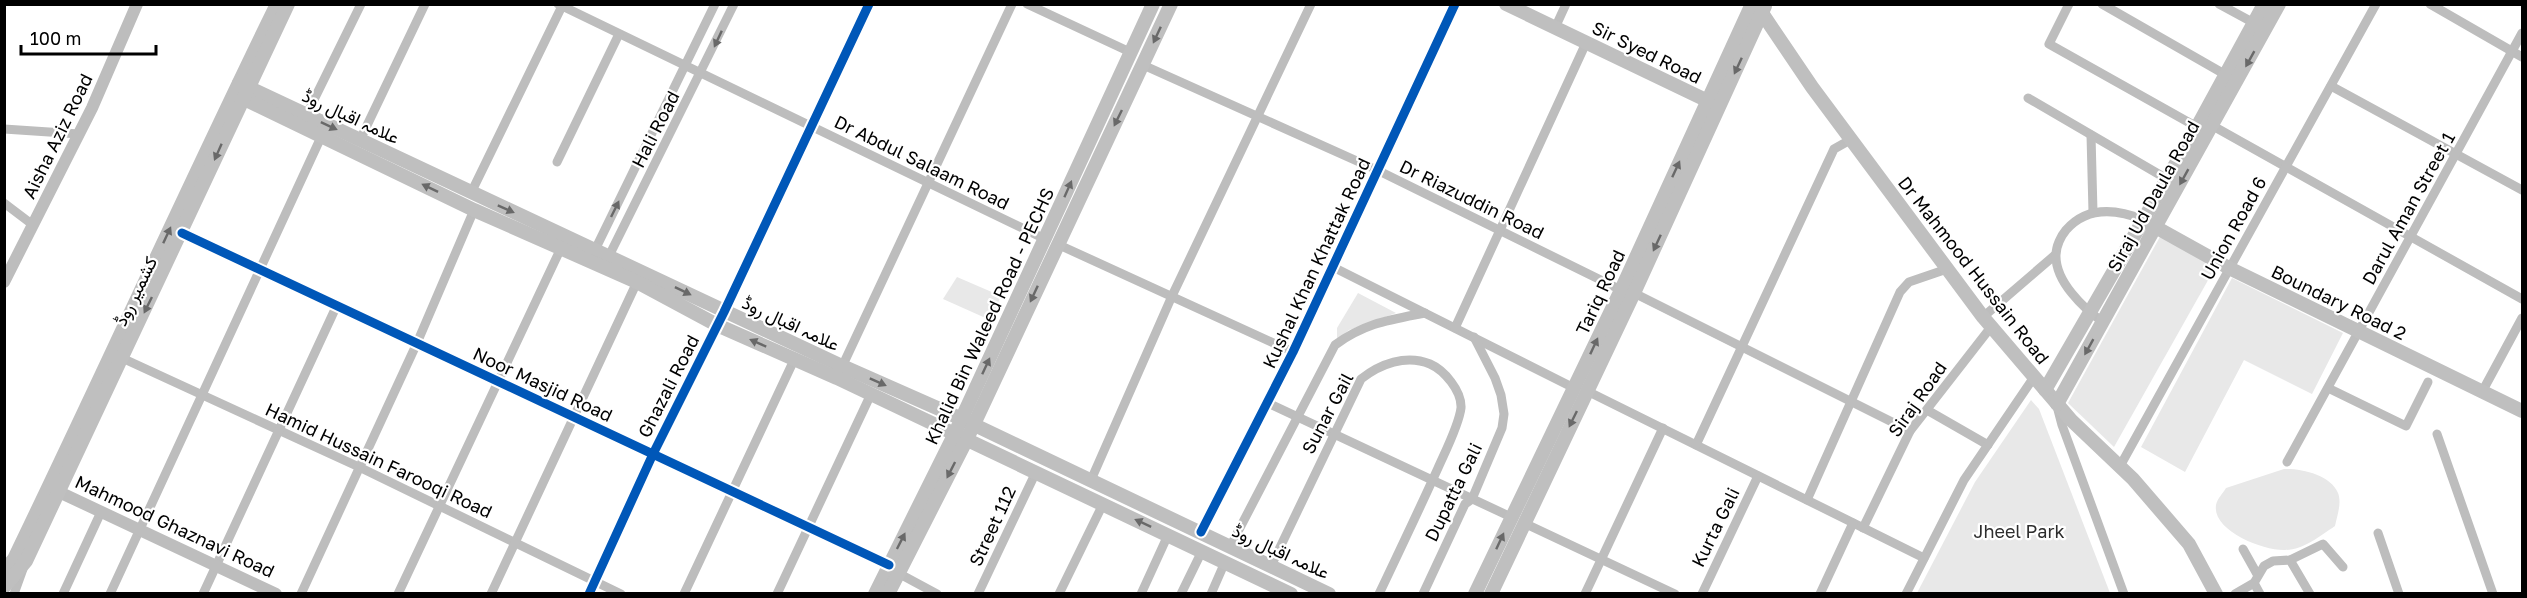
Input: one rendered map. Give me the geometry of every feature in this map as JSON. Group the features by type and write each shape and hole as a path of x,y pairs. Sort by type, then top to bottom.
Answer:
{"main road":[{"name":"کشمیر روڈ","path":"4,587 26,561 182,233 277,4"},
{"name":"کشمیر روڈ","path":"4,571 14,560 241,90 288,4"},
{"name":"Khalid Bin Waleed Road - PECHS","path":"875,594 893,569 961,436 1051,242 1130,52 1153,4"},
{"name":"Khalid Bin Waleed Road - PECHS","path":"1051,242 1143,65 1171,4"},
{"name":"Sir Syed Road","path":"1506,4 1557,24 1709,97"},
{"name":"Sir Syed Road","path":"1527,4 1586,43 1709,97"},
{"name":"Siraj Ud Daula Road","path":"2045,390 2197,127 2264,4"},
{"name":"Siraj Ud Daula Road","path":"2057,404 2280,4"},
{"name":"Tariq Road","path":"1628,292 1709,97 1760,7"},
{"name":"Tariq Road","path":"1475,594 1517,520 1581,389 1760,7"},
{"name":"Dr Mahmood Hussain Road","path":"1760,7 1850,140 1987,322 2057,404 2147,495 2189,544 2216,594"},
{"name":"علامہ اقبال روڈ","path":"241,90 304,120 360,140 606,262 724,312 839,372 871,394 1225,562 1264,588 1291,594"},
{"name":"علامہ اقبال روڈ","path":"304,120 322,135 474,210 561,248 592,255"},
{"name":"Boundary Road 2","path":"2144,220 2229,268 2521,413"},
{"name":"علامہ اقبال روڈ","path":"606,262 637,282 717,325 794,360 839,372 968,421 1329,594"},
{"name":"Tariq Road","path":"1491,594 1517,520"},
{"name":"Khalid Bin Waleed Road - PECHS","path":"888,594 893,569"}],"street":[{"name":"Aisha Aziz Road","path":"4,282 79,134 137,4"},
{"path":"304,120 361,4"},
{"path":"360,140 425,4"},
{"name":"Hali Road","path":"592,255 715,4"},
{"name":"Hali Road","path":"606,262 702,74 734,4"},
{"name":"Ghazali Road","path":"589,594 653,454 724,312 869,4"},
{"path":"839,372 1012,4"},
{"path":"1028,4 1130,52"},
{"path":"1091,480 1172,296 1311,4"},
{"name":"Kushal Khan Khattak Road","path":"1200,532 1293,352 1455,4"},
{"path":"1557,24 1566,4"},
{"path":"2069,4 2049,44 2197,127"},
{"path":"2102,4 2226,75"},
{"path":"2219,4 2254,24"},
{"name":"Union Road 6","path":"2119,468 2376,4"},
{"path":"2430,4 2523,57"},
{"path":"471,194 561,5"},
{"name":"Dr Abdul Salaam Road","path":"561,5 1051,242 1293,352"},
{"name":"Darul Aman Street 1","path":"2288,462 2523,33"},
{"path":"557,162 619,34"},
{"path":"1455,328 1586,43"},
{"name":"Dr Riazuddin Road","path":"1143,65 1377,170 1910,431"},
{"path":"2331,86 2523,190"},
{"path":"2028,98 2167,179"},
{"path":"2213,126 2523,299"},
{"path":"4,129 79,134"},
{"path":"110,594 322,135"},
{"path":"2091,135 2093,212"},
{"path":"1696,445 1744,348 1834,149 1850,140"},
{"path":"4,203 33,225"},
{"path":"301,594 417,342 474,210"},
{"path":"2103,322 2090,313 2060,274 2055,255 2060,236 2073,222 2093,212 2127,213 2144,220"},
{"name":"Noor Masjid Road","path":"182,233 807,527 893,569 937,594"},
{"path":"398,594 561,248"},
{"name":"Siraj Road","path":"1863,528 1910,431 1987,322 2055,255"},
{"path":"1333,267 1924,558"},
{"path":"1807,500 1900,292 1909,282 1947,269"},
{"path":"490,594 637,282"},
{"path":"203,594 337,305"},
{"path":"1230,547 1335,345 1355,330 1380,321 1425,313"},
{"path":"2482,392 2523,318"},
{"name":"Dupatta Gali","path":"1423,594 1465,504 1472,499 1502,428 1504,414 1495,378 1474,337"},
{"name":"Hamid Hussain Farooqi Road","path":"122,358 359,467 621,594"},
{"path":"684,594 794,360"},
{"name":"Sunar Gail","path":"1270,566 1332,434 1361,379 1373,370 1403,361 1431,365 1449,381 1458,394 1461,408 1432,481 1380,594"},
{"path":"1906,594 1964,480 2034,377"},
{"path":"2328,388 2406,426 2428,382"},
{"path":"777,594 871,394"},
{"path":"1268,403 1675,594"},
{"path":"2057,404 2062,425 2124,594"},
{"path":"1927,410 1988,445"},
{"path":"1585,594 1663,428"},
{"path":"2437,434 2493,594"},
{"name":"Street 112","path":"978,594 1036,472"},
{"name":"Kurta Gali","path":"1702,594 1758,476"},
{"name":"Mahmood Ghaznavi Road","path":"58,492 276,594"},
{"path":"1059,594 1102,504"},
{"path":"63,594 101,512"},
{"path":"1820,594 1853,523"},
{"path":"2378,533 2399,594"},
{"path":"1141,594 1168,535"},
{"path":"2235,594 2255,579 2272,561 2290,560 2323,544 2328,547 2343,567"},
{"path":"2243,549 2260,594"},
{"path":"1181,594 1202,551"},
{"path":"2290,560 2310,594"},
{"path":"14,594 26,561"},
{"path":"1211,594 1225,562"}],"green space":[{"path":"2161,235 2216,266 2114,447 2068,403"},
{"path":"957,277 1001,296 990,320 943,299"},
{"path":"2232,278 2343,333 2312,394 2244,360 2185,472 2141,447"},
{"path":"1358,293 1396,313 1349,330 1337,340 1337,328"},
{"name":"Jheel Park","path":"2031,400 2039,409 2110,593 1917,593 1975,482"},
{"path":"2284,469 2315,474 2334,487 2340,501 2335,526 2305,545 2285,550 2265,547 2241,538 2222,523 2217,514 2216,505 2226,488"}],"cycle path":[{"path":"589,594 653,454 724,312 869,4"},
{"path":"1201,532 1293,352 1455,4"},
{"path":"182,233 889,565"}]}
